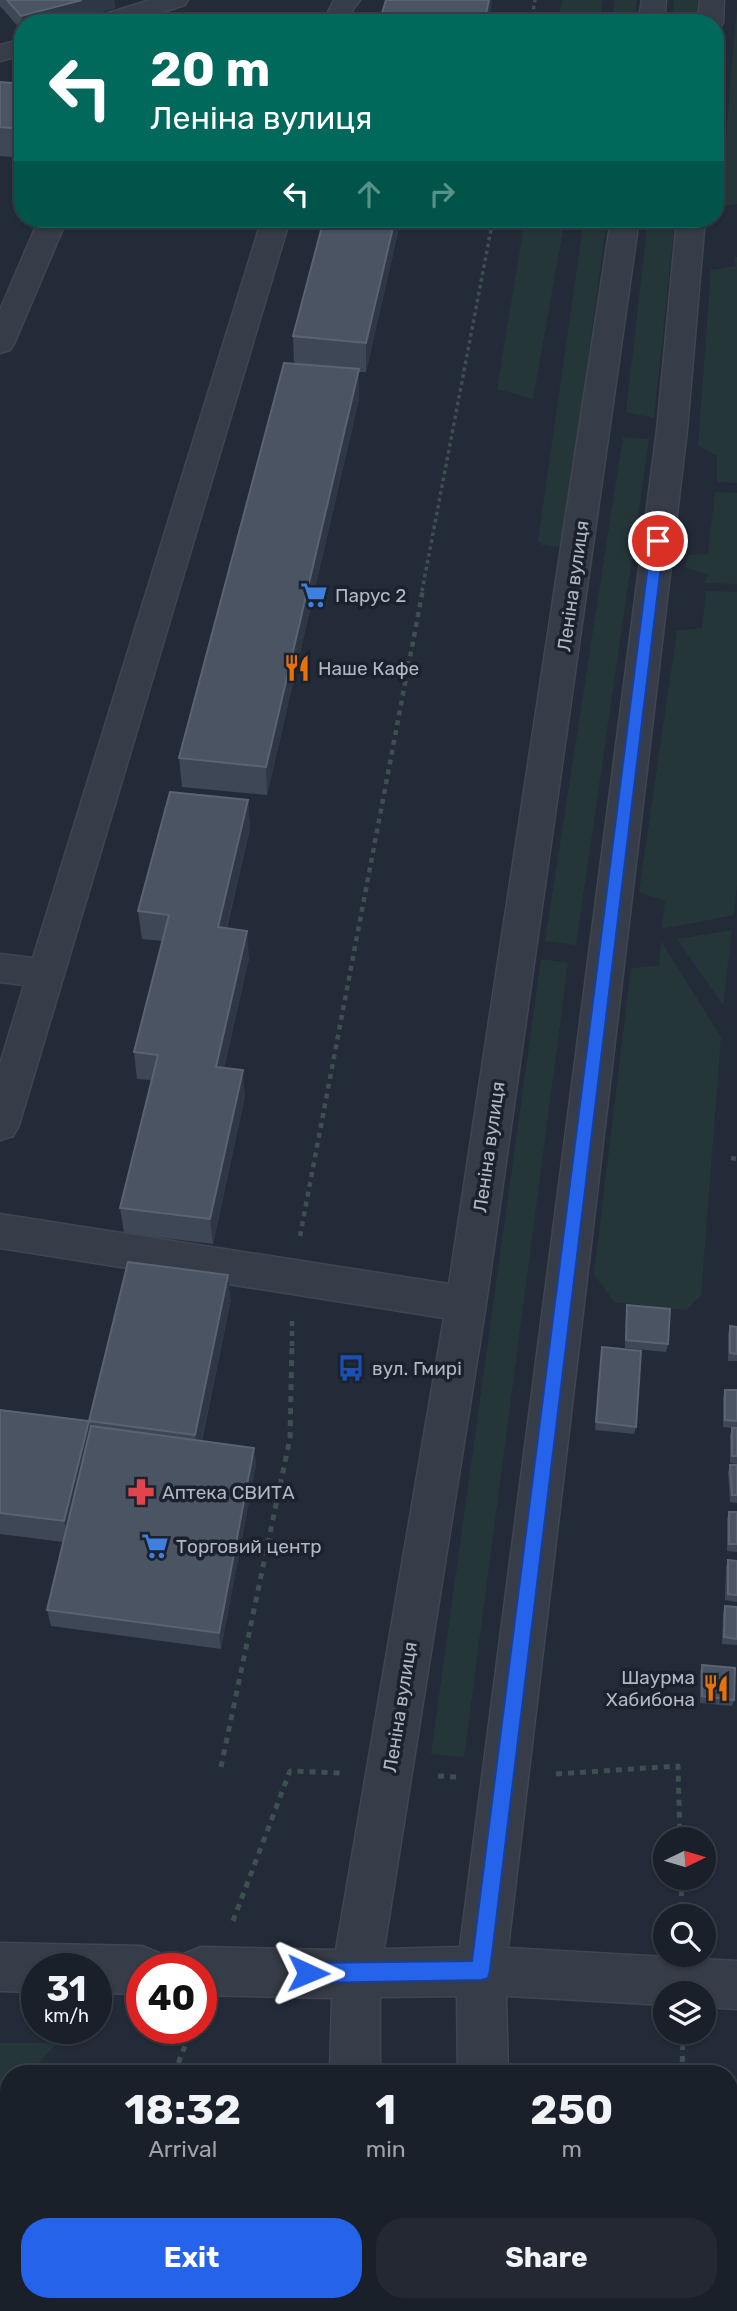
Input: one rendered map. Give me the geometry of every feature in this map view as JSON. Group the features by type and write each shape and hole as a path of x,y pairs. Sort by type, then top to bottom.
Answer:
{"street":[{"path":"143,14 166,9"},
{"path":"0,344 49,228"},
{"path":"0,1125 273,228"},
{"name":"Леніна вулиця","path":"355,2065 356,1974 466,1304 624,228"},
{"path":"484,2065 481,1970 672,430 690,228"},
{"path":"0,968 46,973"},
{"path":"0,1231 466,1304"},
{"path":"0,1967 21,1967"},
{"path":"217,1971 356,1974 481,1970 737,1985"}],"path":[{"path":"221,1767 290,1438 292,1275 491,228"},
{"path":"678,1766 680,1827"},
{"path":"214,1953 290,1771"},
{"path":"178,2065 186,2044"},
{"path":"682,2065 683,2044"}],"shaded area":[{"path":"562,0 603,0 601,14 560,14"},
{"path":"615,0 637,0 635,14 613,14"},
{"path":"674,0 698,0 696,14 672,14"},
{"path":"737,7 737,204 724,206 724,160"},
{"path":"524,228 563,228 533,399 497,389"},
{"path":"583,228 606,228 563,544 554,547 542,545 538,540"},
{"path":"647,228 674,228 654,418 626,412"},
{"path":"734,257 737,257 737,483 717,482 717,456 698,446 711,270 736,266"},
{"path":"623,437 649,439 576,945 545,941"},
{"path":"715,492 737,493 737,584 705,583 708,575 685,567 688,555 708,554"},
{"path":"706,591 737,592 737,884 734,915 662,929 665,901 639,892 677,631 702,628"},
{"path":"732,930 723,1005 677,939"},
{"path":"661,941 721,1037 701,1295 686,1310 614,1302 594,1274 631,968 659,966"},
{"path":"541,959 568,963 464,1757 431,1754"},
{"path":"0,2043 56,2044 36,2065 0,2065"}],"building":[{"path":"7,0 82,0 29,14 19,14"},
{"path":"386,0 489,0 486,14 382,14"},
{"path":"0,82 14,83 14,128 0,127"},
{"path":"322,228 393,228 366,343 293,336"},
{"path":"284,363 359,369 266,767 179,758"},
{"path":"170,792 248,800 218,927 247,931 216,1067 243,1070 210,1219 120,1208 158,1055 134,1052 169,915 138,911"},
{"path":"128,1262 228,1275 195,1435 89,1421"},
{"path":"627,1305 670,1309 668,1344 626,1340"},
{"path":"730,1326 737,1327 737,1354 730,1353"},
{"path":"602,1347 641,1351 636,1427 596,1422"},
{"path":"725,1390 737,1390 737,1421 725,1420"},
{"path":"0,1410 89,1421 64,1521 0,1513"},
{"name":"Торговий центр","path":"91,1426 254,1448 219,1633 47,1610"},
{"path":"732,1428 737,1428 737,1456 732,1456"},
{"path":"730,1465 737,1465 737,1495 732,1495"},
{"path":"729,1512 737,1512 737,1544 729,1544"},
{"path":"728,1560 737,1561 737,1595 728,1594"},
{"path":"725,1606 737,1607 737,1639 724,1637"},
{"name":"Шаурма Хабибона","path":"702,1665 735,1668 734,1700 702,1696"}],"place":[{"name":"Парус 2","path":"314,595"},
{"name":"Наше Кафе","path":"297,668"},
{"name":"вул. Гмирi","path":"351,1368"},
{"name":"Аптека СВИТА","path":"141,1492"},
{"name":"Торговий центр","path":"155,1546"},
{"name":"Шаурма Хабибона","path":"716,1688"}],"route":[{"path":"308,1973 481,1970 658,541"}]}
